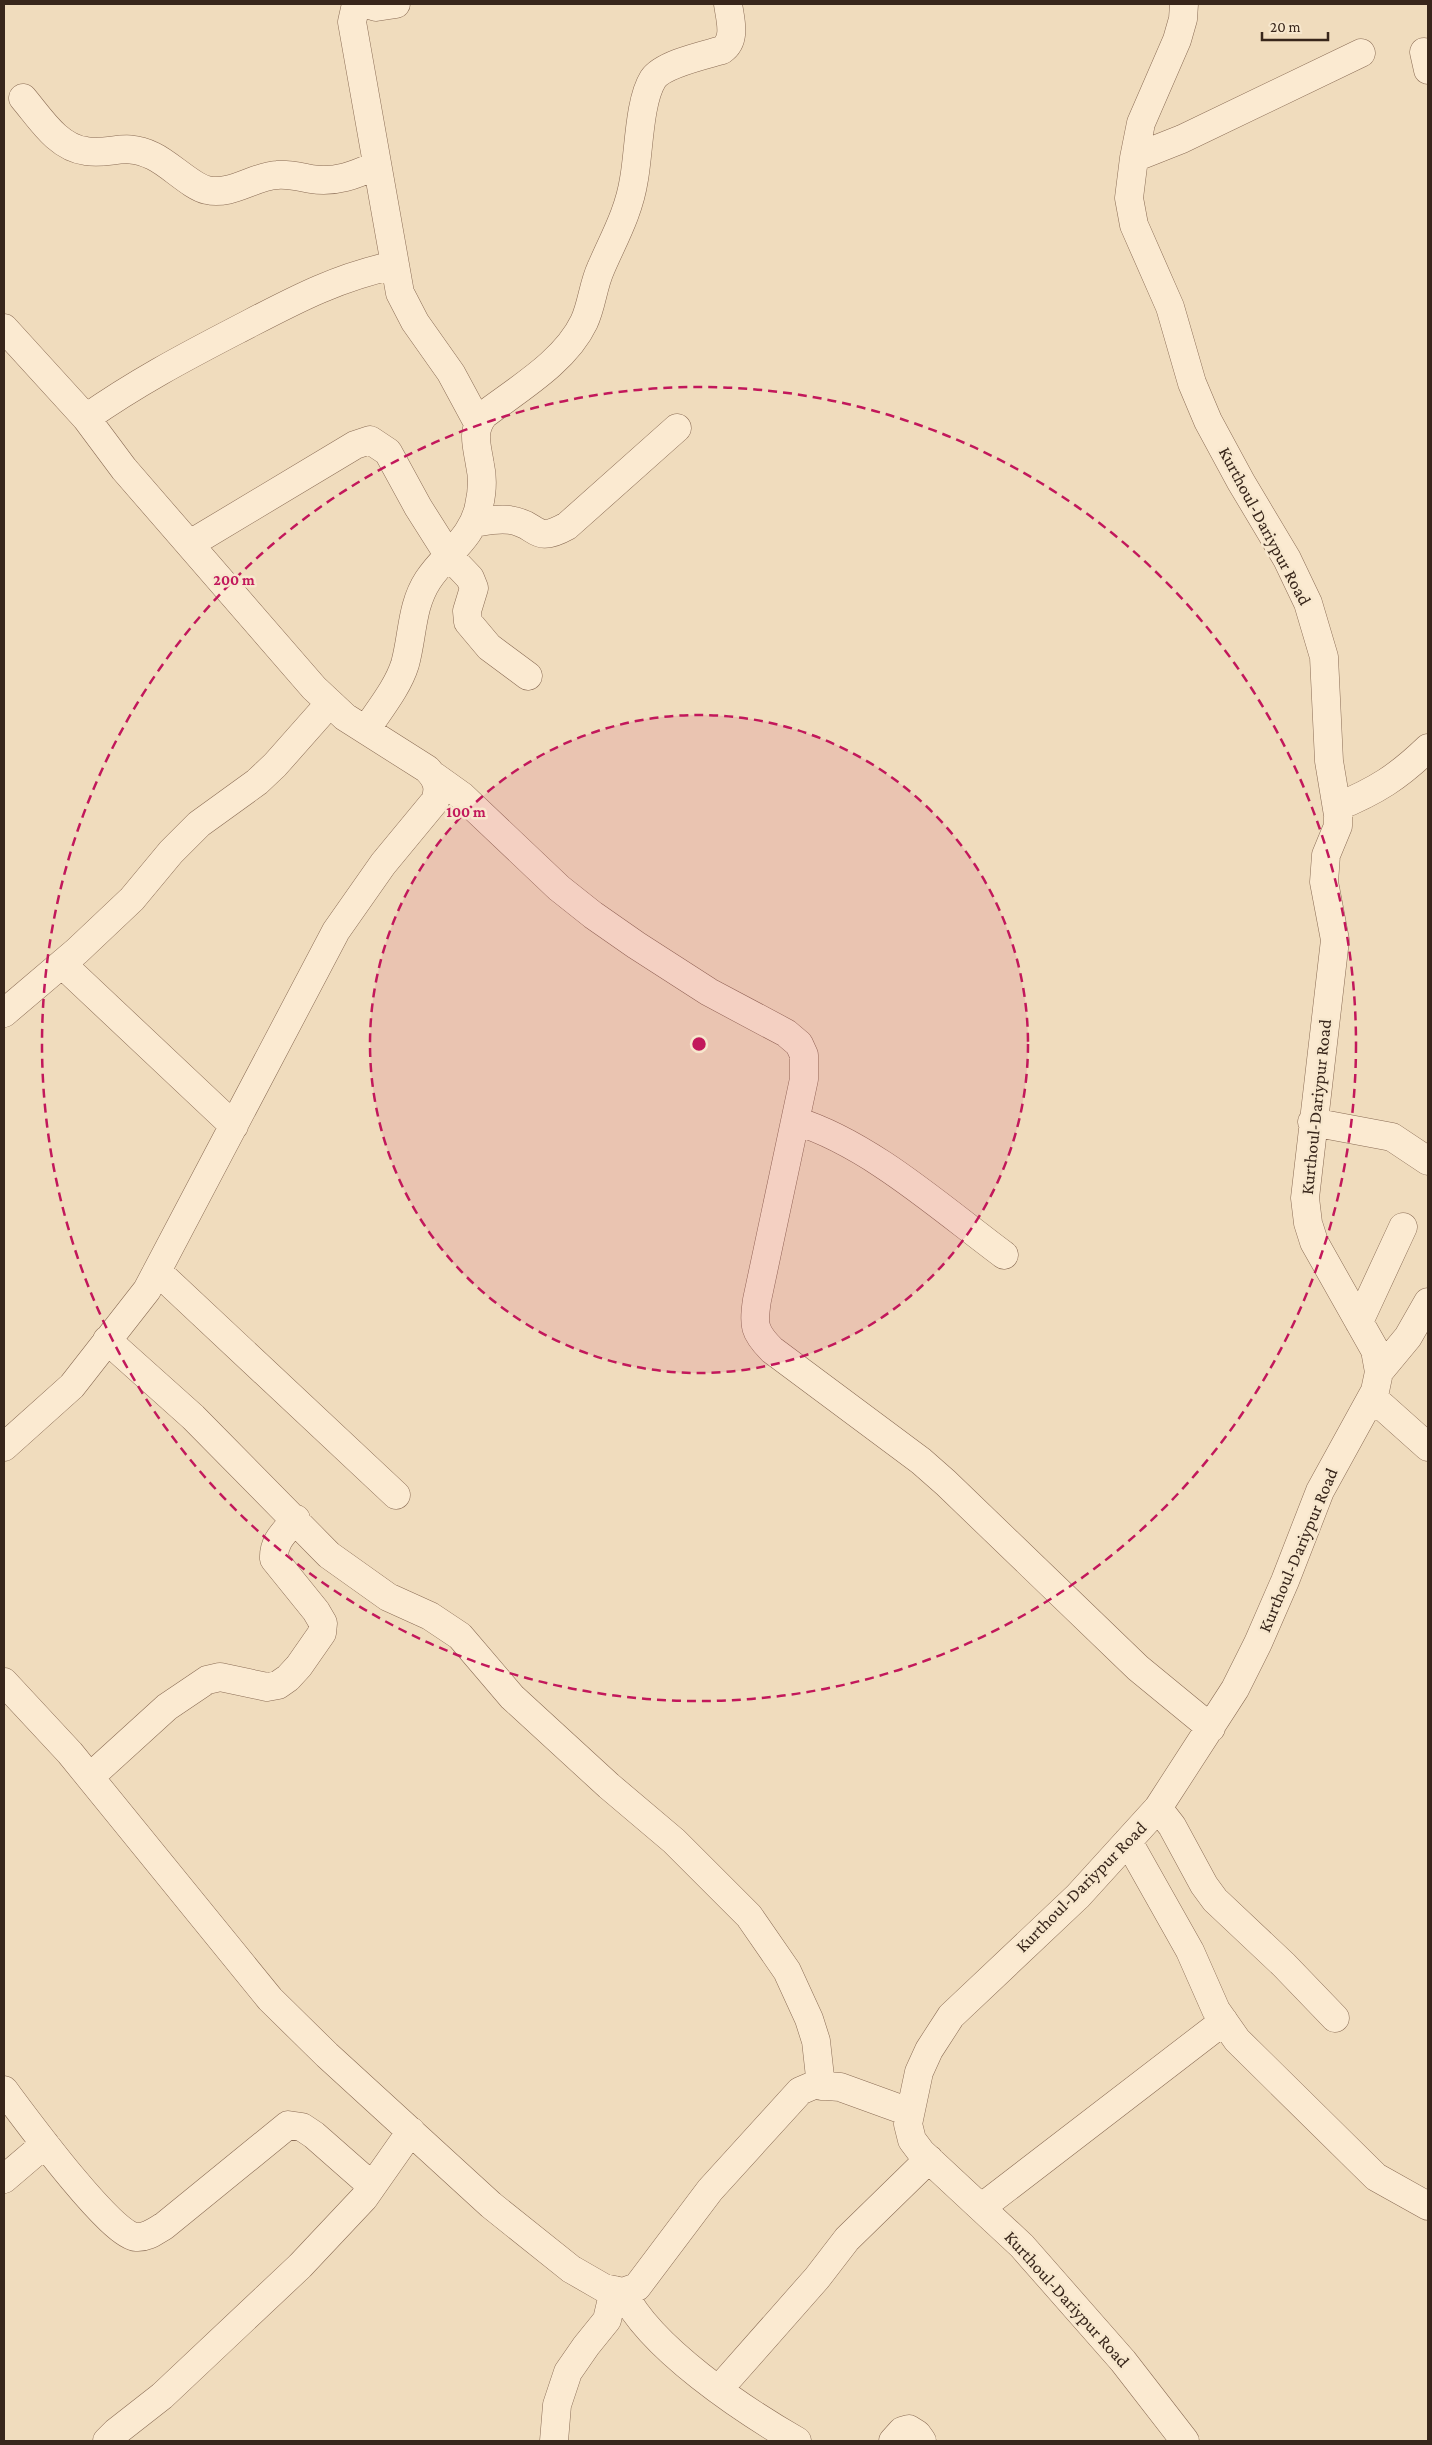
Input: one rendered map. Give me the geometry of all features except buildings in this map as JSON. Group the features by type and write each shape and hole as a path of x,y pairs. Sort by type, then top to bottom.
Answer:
{"street":[{"path":"356,4 352,22 395,265 405,306 439,354 478,423"},
{"path":"367,4 376,7 396,4"},
{"path":"366,730 404,666 412,619 422,591 429,579 475,523 481,497 480,465 475,436 478,423 484,415 552,362 579,331 586,316 598,275 626,214 634,180 645,100 649,87 653,79 662,71 722,50 730,44 732,35 728,4"},
{"name":"Kurthoul-Dariypur Road","path":"1184,4 1183,19 1177,40 1141,123 1129,198 1134,225 1170,308 1192,383 1208,421 1236,473 1287,559 1315,624 1324,657 1330,761 1338,826 1326,856 1324,882 1335,940 1312,1122 1305,1198 1308,1223 1314,1242 1375,1350 1376,1385 1320,1491 1258,1643 1235,1689 1211,1728 1158,1808 1078,1896 951,2016 929,2050 920,2072 908,2124 912,2140 928,2159 1022,2246 1123,2361 1185,2441"},
{"path":"1134,158 1182,139 1361,53"},
{"path":"23,98 60,140 76,149 87,152 132,148 176,169 197,186 208,191 225,190 277,175 332,180 348,178 377,165"},
{"path":"86,418 157,371 296,300 347,277 395,265"},
{"path":"4,328 86,418 113,455 298,671 330,704 345,717 427,769 462,796 559,888 593,915 709,992 786,1033 799,1044 804,1055 804,1079 757,1300 756,1329 761,1339 772,1350 946,1482 1138,1668 1211,1728"},
{"path":"475,523 497,519 511,520 539,534 552,535 575,520 677,428"},
{"path":"190,544 355,445 370,440 388,452 449,556 465,572 474,588 467,611 468,622 489,647 528,676"},
{"path":"4,1013 62,964 132,899 171,852 199,824 257,782 275,765 330,704"},
{"path":"1337,807 1390,782 1428,748"},
{"path":"4,1447 72,1386 143,1296 336,931 382,864 435,801 439,791 434,776"},
{"path":"62,964 234,1126"},
{"path":"796,1121 838,1138 865,1154 1004,1255"},
{"path":"1312,1122 1392,1137 1428,1160"},
{"path":"1358,1322 1404,1227"},
{"path":"156,1272 396,1495"},
{"path":"1428,1302 1408,1337 1376,1385 1428,1447"},
{"path":"107,1340 193,1417 296,1519 329,1555 388,1597 430,1616 460,1636 512,1697 609,1786 674,1842 749,1916 774,1950 809,2019 816,2042 821,2086"},
{"path":"90,1777 167,1708 207,1680 220,1678 267,1687 278,1684 288,1678 309,1653 322,1633 323,1624 316,1611 274,1559 273,1549 278,1539 296,1519"},
{"path":"4,1682 90,1777 270,1999 327,2055 491,2205 571,2269 604,2288 619,2291 637,2287 710,2190 800,2092 814,2085 840,2087 910,2112"},
{"path":"1158,1808 1172,1826 1204,1885 1215,1900 1284,1965 1335,2018"},
{"path":"1128,1841 1190,1950 1207,1992 1237,2040 1376,2177 1428,2206"},
{"path":"982,2207 1224,2021"},
{"path":"4,2090 44,2144 87,2195 122,2231 134,2237 147,2236 164,2226 288,2125 302,2127 314,2135 372,2186"},
{"path":"107,2441 162,2396 300,2266 372,2186 410,2131"},
{"path":"4,2179 44,2144"},
{"path":"719,2389 817,2278 847,2239 928,2159"},
{"path":"619,2291 643,2324 719,2389 745,2409 797,2441"},
{"path":"554,2441 557,2406 568,2372 607,2320 619,2291"},
{"path":"893,2441 902,2431 909,2429 922,2441"}]}
